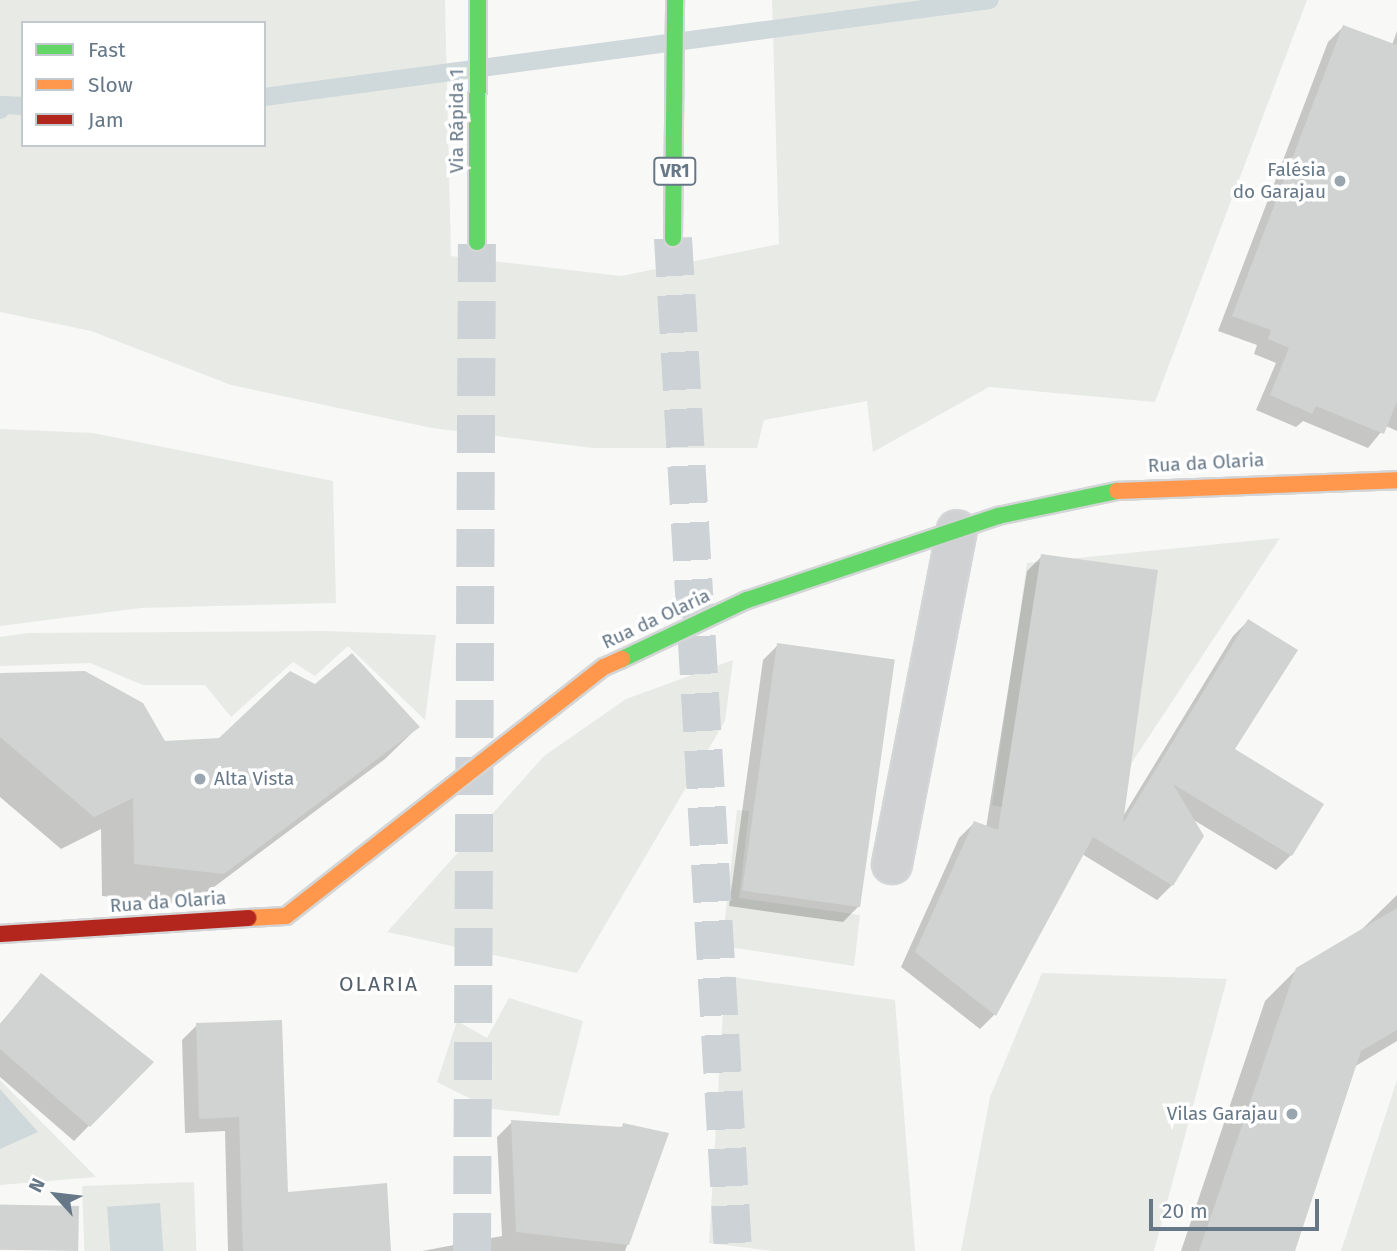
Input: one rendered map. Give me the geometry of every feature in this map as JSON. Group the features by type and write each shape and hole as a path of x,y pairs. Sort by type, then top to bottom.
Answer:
{"main road":[{"name":"Via Rápida 1","path":"477,242 478,0"},
{"name":"VR1","path":"673,238 675,0"},
{"name":"Rua da Olaria","path":"0,934 286,916 604,667 747,600 998,516 1129,488 1397,480"}],"street":[{"path":"892,864 957,530"}],"shaded area":[{"path":"0,0 445,0 451,256 621,276 779,244 772,0 1307,0 1155,402 989,387 873,452 867,401 764,420 757,448 593,448 432,428 231,385 91,331 0,312"},
{"path":"0,429 93,433 333,481 336,603 141,608 0,626"},
{"path":"1280,538 1090,826 992,805 1027,563"},
{"path":"325,631 436,635 425,720 348,646 315,676 293,662 231,717 205,685 143,685 90,663 0,666 0,637 28,633"},
{"path":"733,660 725,721 577,973 387,932 544,756 626,699"},
{"path":"737,810 749,811 739,898 860,915 854,966 722,946"},
{"path":"1042,973 1227,979 1154,1251 961,1251 990,1097"},
{"path":"725,976 895,1000 915,1251 773,1251 709,1243"},
{"path":"509,998 583,1021 559,1116 491,1109 437,1082 457,1021 487,1038"},
{"path":"0,1080 96,1177 0,1185"},
{"path":"1397,1080 1397,1251 1341,1251"},
{"path":"0,1089 38,1132 0,1149"},
{"path":"194,1182 196,1251 84,1251 82,1186"},
{"path":"160,1203 163,1251 110,1251 107,1207"}],"building":[{"name":"Falésia do Garajau","path":"1343,25 1397,45 1397,401 1384,434 1316,406 1312,414 1270,395 1289,348 1268,339 1271,330 1232,316"},
{"path":"1041,554 1158,570 1123,823 1248,619 1298,650 1235,749 1324,804 1292,856 1173,784 1204,836 1173,886 1093,837 996,1016 915,952 974,821 998,830"},
{"path":"777,643 895,660 860,907 742,891"},
{"name":"Alta Vista","path":"352,653 420,727 224,874 134,864 133,798 94,817 0,737 0,673 85,671 143,703 165,741 219,738 290,671 315,684"},
{"name":"Vilas Garajau","path":"1397,908 1397,1030 1361,1051 1295,1251 1199,1251 1296,968"},
{"path":"41,973 154,1062 90,1127 0,1049 0,1025"},
{"path":"282,1020 288,1192 387,1183 391,1251 243,1251 239,1117 199,1119 196,1023"},
{"path":"511,1120 622,1127 623,1123 669,1133 629,1245 516,1232"},
{"path":"0,1205 79,1206 78,1251 0,1250"}],"waterway":[{"path":"266,97 990,0"},
{"path":"0,110 3,105 21,106"}],"tunnel":[{"path":"673,238 733,1251"},
{"path":"472,1251 477,242"}],"traffic: fast":[{"path":"477,242 478,0"},
{"path":"673,238 675,0"},
{"path":"622,659 747,600 998,516 1117,491"}],"traffic: slow":[{"path":"1117,491 1397,480"},
{"path":"248,918 286,916 604,667 622,659"}],"traffic: jam":[{"path":"0,934 248,918"}],"place":[{"name":"Falésia do Garajau","path":"1340,181"},
{"name":"Alta Vista","path":"200,779"},
{"name":"Vilas Garajau","path":"1292,1114"}],"district":[{"name":"OLARIA","path":"379,984"}]}
